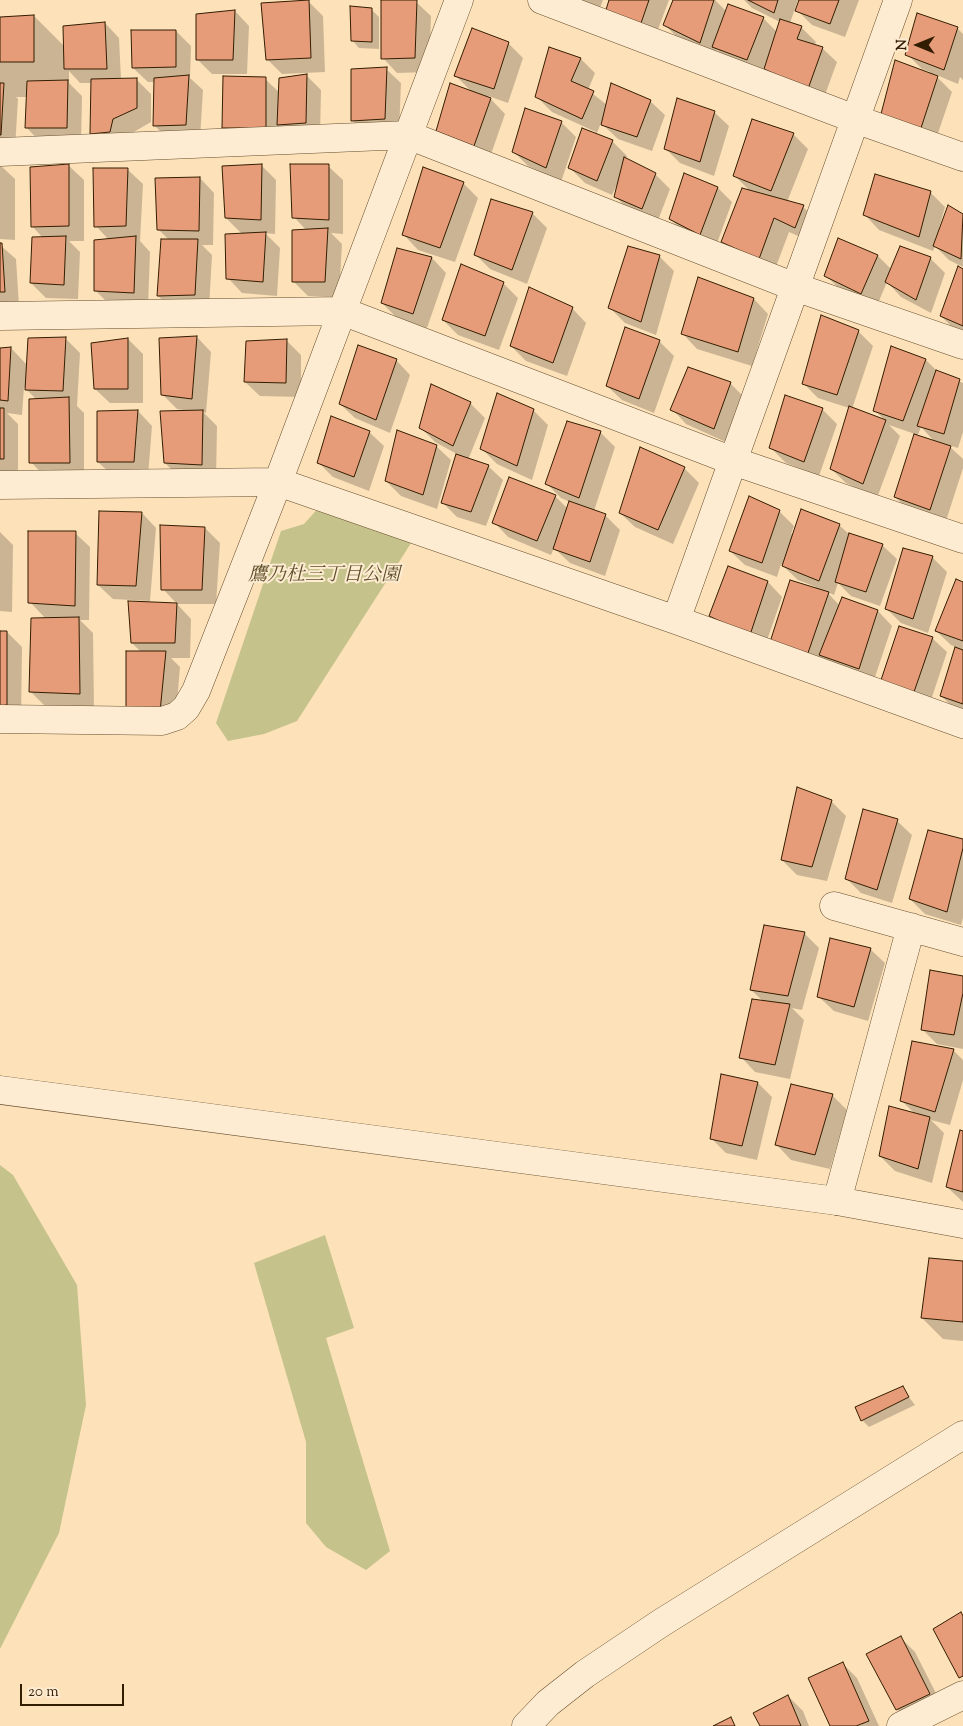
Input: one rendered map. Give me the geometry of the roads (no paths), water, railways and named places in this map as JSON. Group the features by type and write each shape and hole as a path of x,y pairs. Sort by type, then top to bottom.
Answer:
{"street":[{"path":"0,719 162,721 177,716 196,691 278,482 458,0"},
{"path":"542,0 855,119 963,157"},
{"path":"676,620 898,0"},
{"path":"0,152 408,135 795,286 963,345"},
{"path":"0,316 342,311 733,461 963,539"},
{"path":"0,485 278,482 676,620 963,724"},
{"path":"834,906 963,942"},
{"path":"836,1201 911,928"},
{"path":"0,1090 836,1201 963,1224"},
{"path":"526,1726 548,1703 585,1674 660,1623 963,1435"},
{"path":"901,1726 963,1695"}],"park label":[{"name":"鷹乃杜三丁目公園","path":"324,577"}]}
